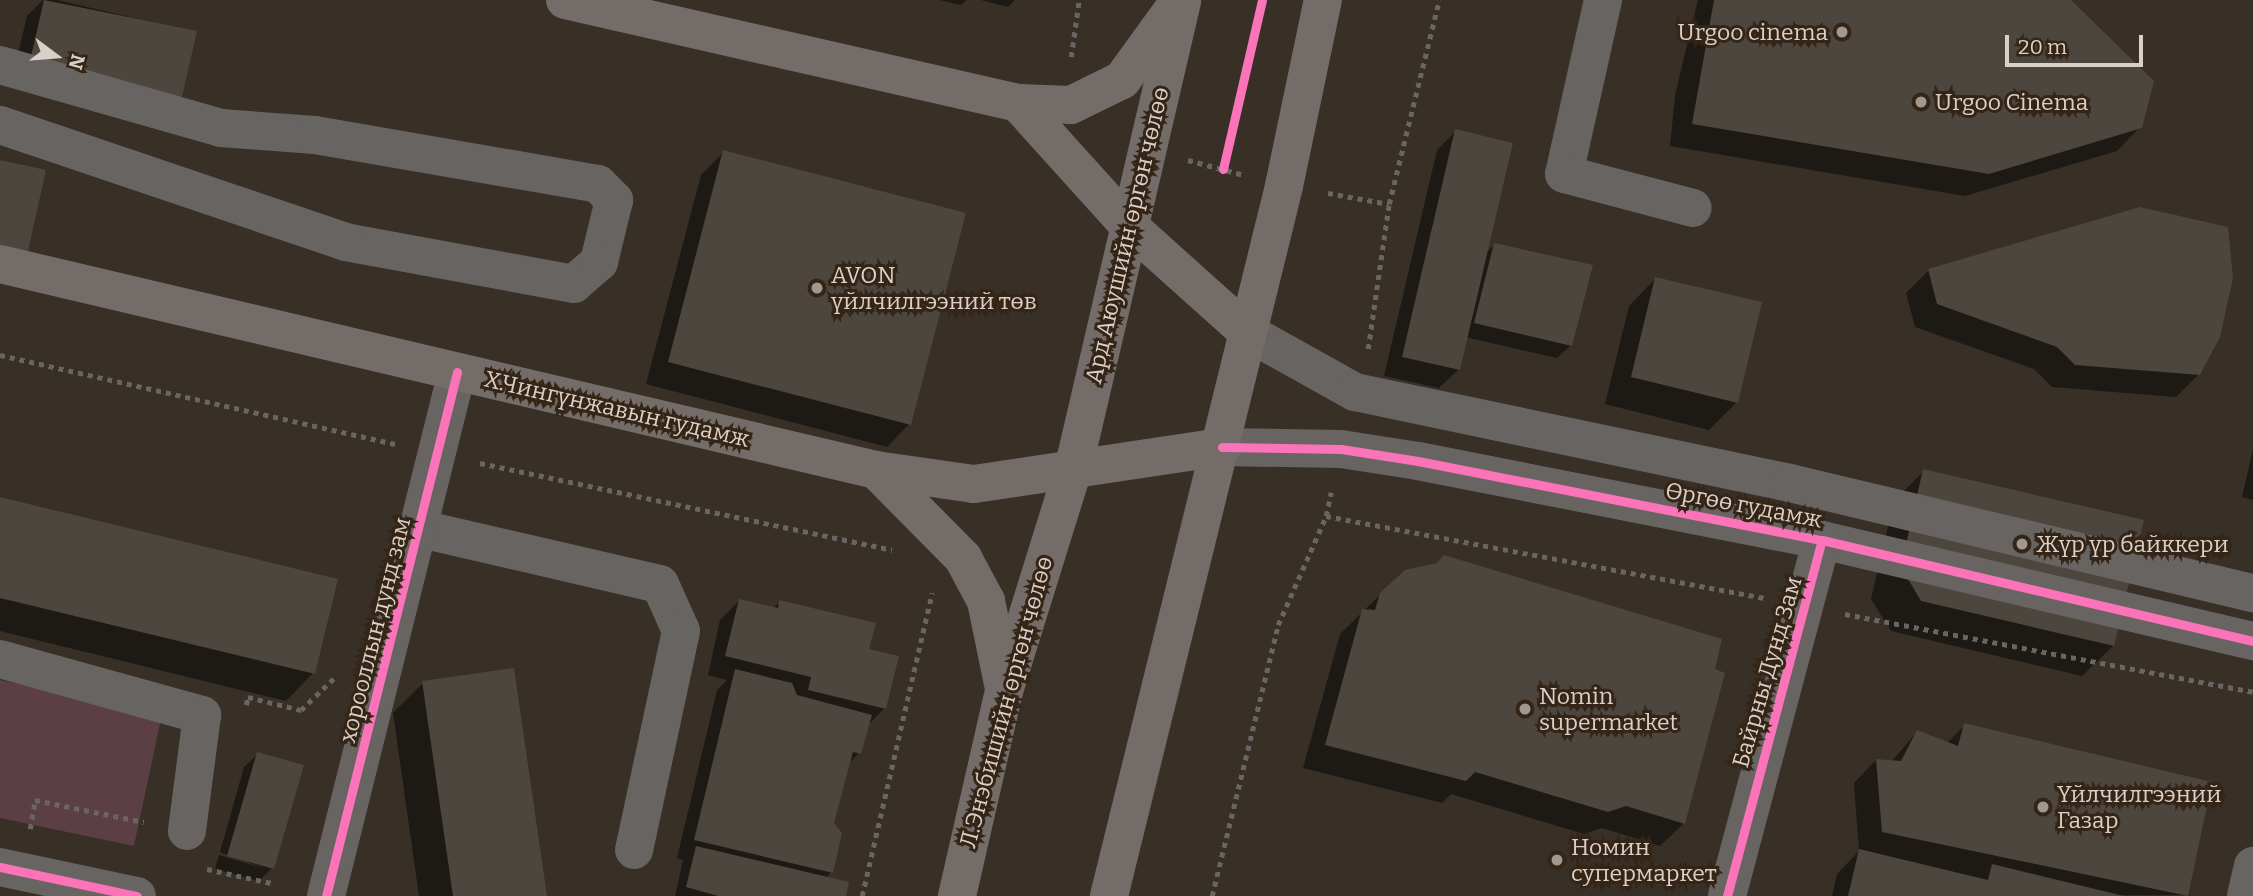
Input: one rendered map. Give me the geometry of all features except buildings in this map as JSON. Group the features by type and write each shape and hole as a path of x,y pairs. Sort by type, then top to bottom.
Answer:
{"main road":[{"path":"565,0 1018,103 1071,105 1122,79 1181,0"},
{"name":"Ард Аюушийн өргөн чөлөө","path":"1073,470 1181,0"},
{"path":"1109,896 1179,602 1222,447 1247,332 1284,186 1323,0"},
{"path":"1018,103 1129,226 1247,332"},
{"name":"Х.Чингүнжавын гудамж","path":"0,264 876,470 974,484 1222,447"},
{"path":"876,470 962,558 986,601 1004,691"},
{"name":"Л.Энэбишийн өргөн чөлөө","path":"957,896 1004,691 1073,470"}],"street":[{"path":"1603,0 1564,174 1693,208"},
{"path":"0,65 221,128 315,135 598,184 614,200 599,262 575,284 346,242 0,125"},
{"name":"Өргөө гудамж","path":"1247,332 1355,392 1790,483 2253,593"},
{"name":"хорооллын дунд зам","path":"326,896 421,529 457,372"},
{"name":"Өргөө гудамж","path":"1222,447 1341,449 1822,540 2253,640"},
{"path":"421,529 660,584 681,631 634,850"},
{"name":"Байрны Дунд Зам","path":"1727,896 1766,740 1809,607 1822,540"},
{"path":"0,659 202,715 187,831"},
{"path":"2246,896 2253,866"},
{"path":"0,867 137,896"}],"path":[{"path":"1355,392 1365,368 1389,204 1439,0"},
{"path":"1146,148 1284,186 1389,204"},
{"path":"1223,169 1226,156"},
{"path":"0,355 401,446"},
{"path":"1212,896 1279,625 1326,516 1341,449"},
{"path":"468,460 895,551"},
{"path":"1326,516 1449,534 1809,607 2253,692"},
{"path":"862,896 935,577"}],"shaded area":[{"path":"0,680 162,714 134,846 0,818"}],"cycle path":[{"path":"1223,169 1262,0"},
{"path":"326,896 457,372"},
{"path":"1222,447 1341,449 1418,461 1822,540 2253,641"},
{"path":"1727,896 1822,540"},
{"path":"0,867 137,896"}],"place":[{"name":"Urgoo cinema","path":"1842,32"},
{"name":"Urgoo Cinema","path":"1921,102"},
{"name":"AVON үйлчилгээний төв","path":"817,288"},
{"name":"Жүр үр байккери","path":"2022,544"},
{"name":"Nomin supermarket","path":"1525,709"},
{"name":"Үйлчилгээний Газар","path":"2043,807"},
{"name":"Номин супермаркет","path":"1557,860"}]}
